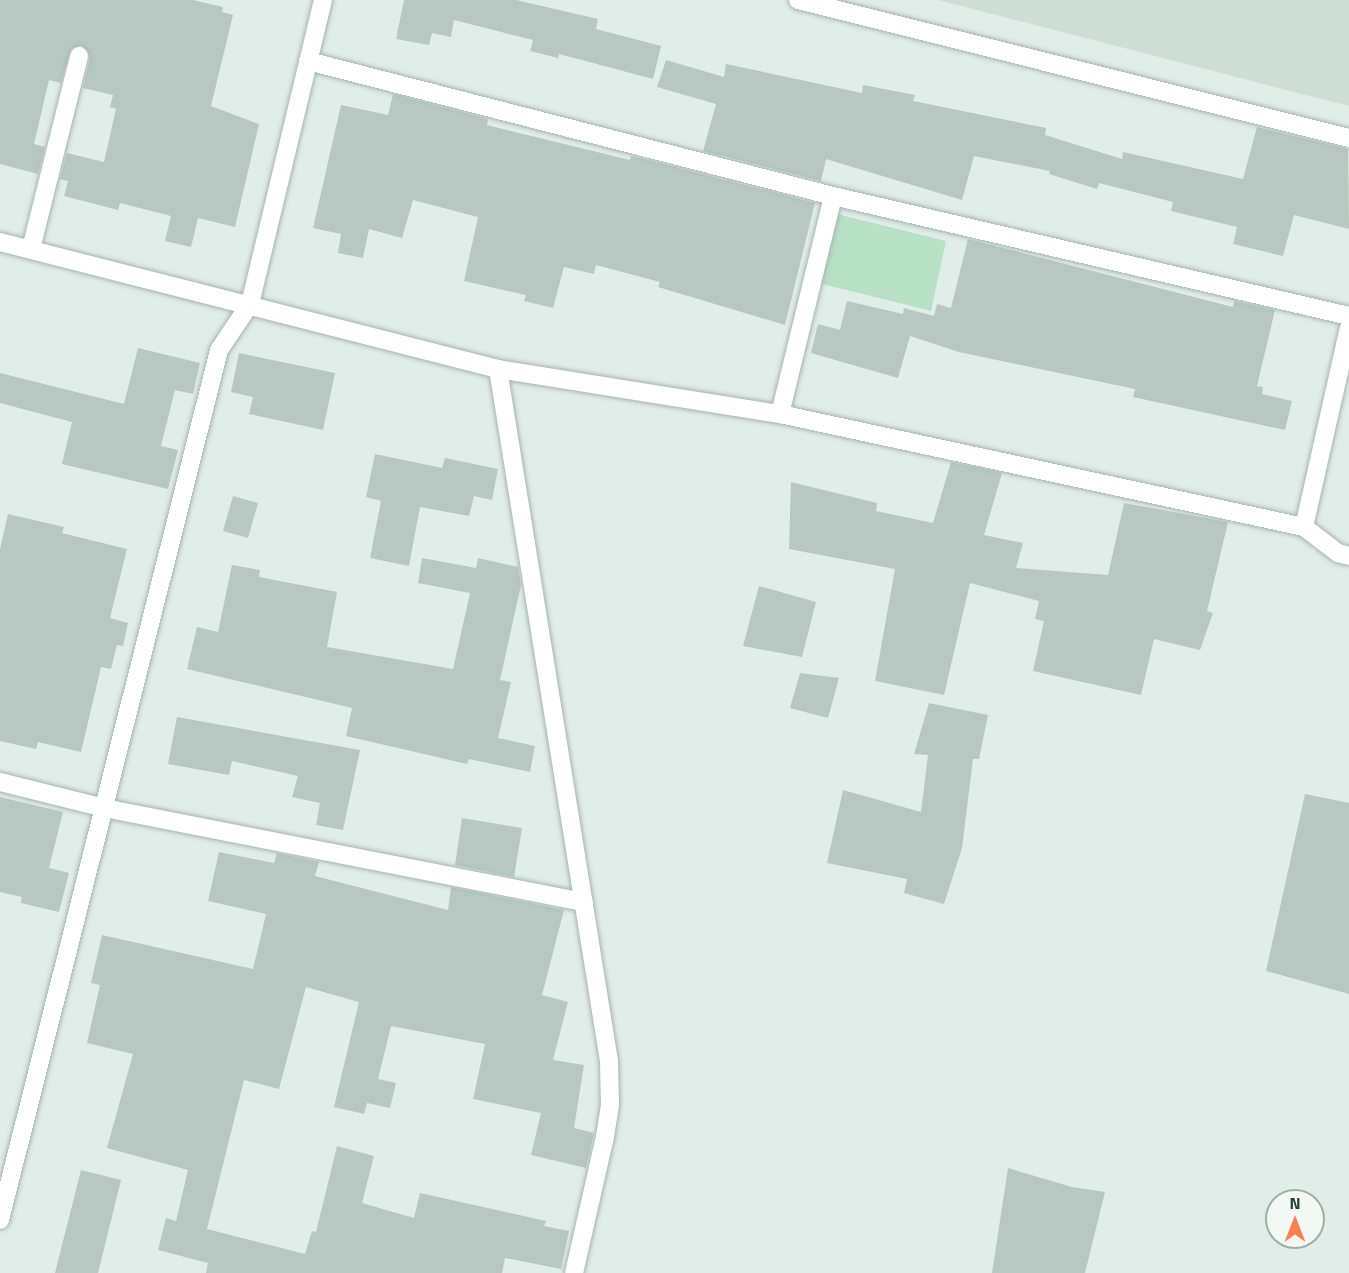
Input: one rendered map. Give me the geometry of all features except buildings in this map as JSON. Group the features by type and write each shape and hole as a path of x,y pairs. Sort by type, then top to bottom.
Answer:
{"street":[{"path":"0,1220 219,350 250,304 323,0"},
{"path":"798,0 1349,138"},
{"path":"31,249 79,56"},
{"path":"308,61 833,196 1349,316"},
{"path":"780,414 833,196"},
{"path":"0,242 498,369 780,414 1304,527 1344,554"},
{"path":"1304,527 1348,335"},
{"path":"498,369 609,1061 610,1105 574,1273"},
{"path":"0,782 104,808 584,902"}],"shaded area":[{"path":"938,0 1349,0 1349,106"}],"green space":[{"path":"833,213 946,241 931,311 818,283"}]}
